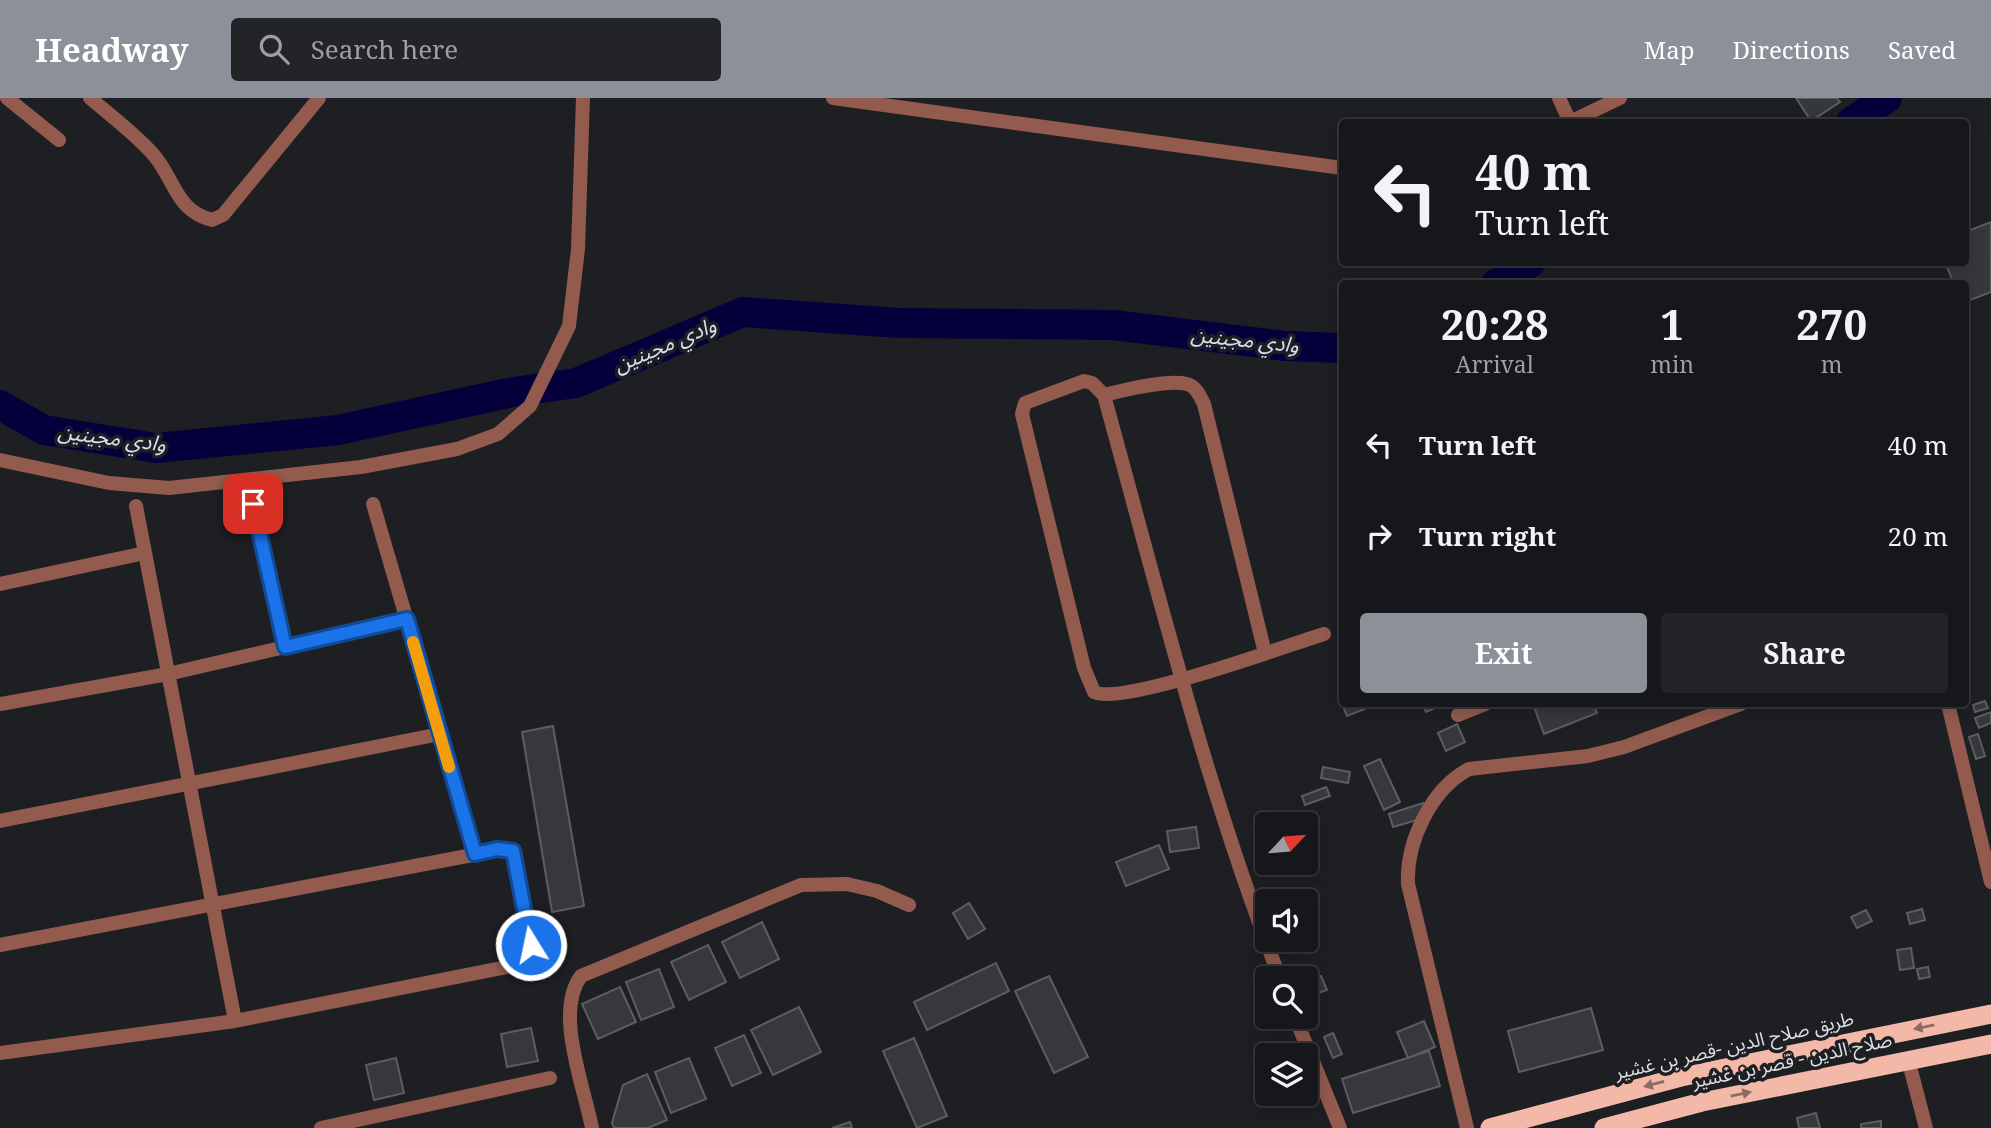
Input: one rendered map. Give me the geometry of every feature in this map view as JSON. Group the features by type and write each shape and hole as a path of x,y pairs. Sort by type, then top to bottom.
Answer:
{"highway":[{"name":"طريق صلاح الدين -قصر بن غشير","path":"1490,1128 1721,1068 1991,1014"},
{"name":"صلاح الدين - قصر بن غشير","path":"1604,1128 1702,1102 1991,1044"}],"street":[{"path":"7,98 59,139"},
{"path":"90,98 152,153 186,208 198,217 212,220 223,215 319,98"},
{"path":"0,460 109,483 169,488 361,467 457,449 498,434 515,422 530,406 569,326 575,294 583,98"},
{"path":"833,98 912,107 1210,152 1339,167"},
{"path":"1559,98 1569,119"},
{"path":"1576,119 1620,98"},
{"path":"1276,966 1220,815 1182,679 1104,396 1092,383 1084,381 1031,398 1022,408 1084,668 1094,692 1107,696 1182,679 1324,634"},
{"path":"1104,396 1175,383 1188,384 1196,390 1204,404 1265,653"},
{"path":"253,504 285,647"},
{"path":"373,504 475,854"},
{"path":"136,506 235,1021"},
{"path":"0,584 145,553"},
{"path":"0,704 168,674 407,619"},
{"path":"1458,715 1478,707"},
{"path":"1467,1128 1408,884 1407,863 1412,842 1433,805 1452,778 1469,769 1587,756 1624,747 1733,707"},
{"path":"1949,707 1991,882"},
{"path":"0,821 440,734"},
{"path":"0,945 212,902 504,849 513,851 516,856 532,952 528,962 235,1021 0,1053"},
{"path":"592,1128 569,1013 573,991 581,976 801,885 847,884 877,891 909,905"},
{"path":"1300,1029 1340,1128"},
{"path":"1908,1059 1926,1128"},
{"path":"321,1128 550,1078"}],"building":[{"path":"1796,98 1837,98 1840,102 1814,119 1810,119"},
{"path":"1991,222 1991,292 1969,300 1969,280 1952,280 1947,266 1969,266 1969,230"},
{"path":"1985,701 1988,708 1975,712 1973,705"},
{"path":"1343,707 1370,707 1347,716"},
{"path":"1424,707 1437,707 1426,712"},
{"path":"1534,707 1594,707 1597,713 1544,734"},
{"path":"1991,712 1991,723 1979,728 1975,718"},
{"path":"1457,724 1465,742 1446,751 1438,733"},
{"path":"553,726 584,906 552,912 522,732"},
{"path":"1978,734 1985,756 1976,759 1969,737"},
{"path":"1380,759 1400,802 1384,810 1364,766"},
{"path":"1323,767 1350,772 1348,783 1321,778"},
{"path":"1326,787 1330,796 1305,805 1302,796"},
{"path":"1423,803 1427,817 1393,827 1389,814"},
{"path":"1196,827 1199,848 1170,852 1167,831"},
{"path":"1159,845 1169,869 1126,886 1116,862"},
{"path":"969,903 985,929 968,939 953,913"},
{"path":"1922,909 1925,920 1910,924 1907,913"},
{"path":"1866,910 1872,921 1857,928 1851,917"},
{"path":"762,922 779,959 740,978 722,942"},
{"path":"708,945 726,982 689,1000 671,962"},
{"path":"1911,948 1914,968 1900,970 1897,950"},
{"path":"996,963 1009,991 927,1030 914,1002"},
{"path":"1928,967 1930,977 1919,979 1917,969"},
{"path":"659,969 674,1007 641,1020 626,982"},
{"path":"1049,976 1088,1057 1054,1073 1015,991"},
{"path":"1321,976 1327,990 1318,993 1318,977"},
{"path":"620,987 636,1022 598,1039 582,1004"},
{"path":"799,1007 821,1052 773,1075 751,1030"},
{"path":"1591,1008 1603,1050 1519,1072 1508,1031"},
{"path":"1424,1021 1435,1047 1408,1058 1397,1032"},
{"path":"531,1028 538,1061 507,1067 501,1034"},
{"path":"1333,1033 1342,1054 1333,1058 1324,1037"},
{"path":"744,1035 761,1073 732,1086 715,1048"},
{"path":"914,1038 947,1116 917,1128 883,1051"},
{"path":"1429,1051 1440,1086 1353,1113 1342,1079"},
{"path":"396,1058 404,1093 374,1100 366,1065"},
{"path":"689,1058 706,1099 671,1113 655,1072"},
{"path":"647,1074 667,1120 648,1128 614,1128 612,1123 623,1085"},
{"path":"1816,1113 1820,1128 1799,1128 1797,1118"},
{"path":"1881,1121 1881,1128 1861,1128 1861,1124"},
{"path":"850,1122 852,1128 832,1128"}],"waterway":[{"name":"وادي مجينين","path":"1856,119 1887,98"},
{"name":"وادي مجينين","path":"1502,280 1525,266"},
{"name":"وادي مجينين","path":"0,405 44,430 156,448 338,430 508,393 576,383 743,312 899,323 1113,325 1285,346 1339,348"}],"slow traffic":[{"path":"413,642 449,767"}],"route":[{"path":"253,504 285,647 407,619 475,854 497,849 513,851 531,945"}]}
